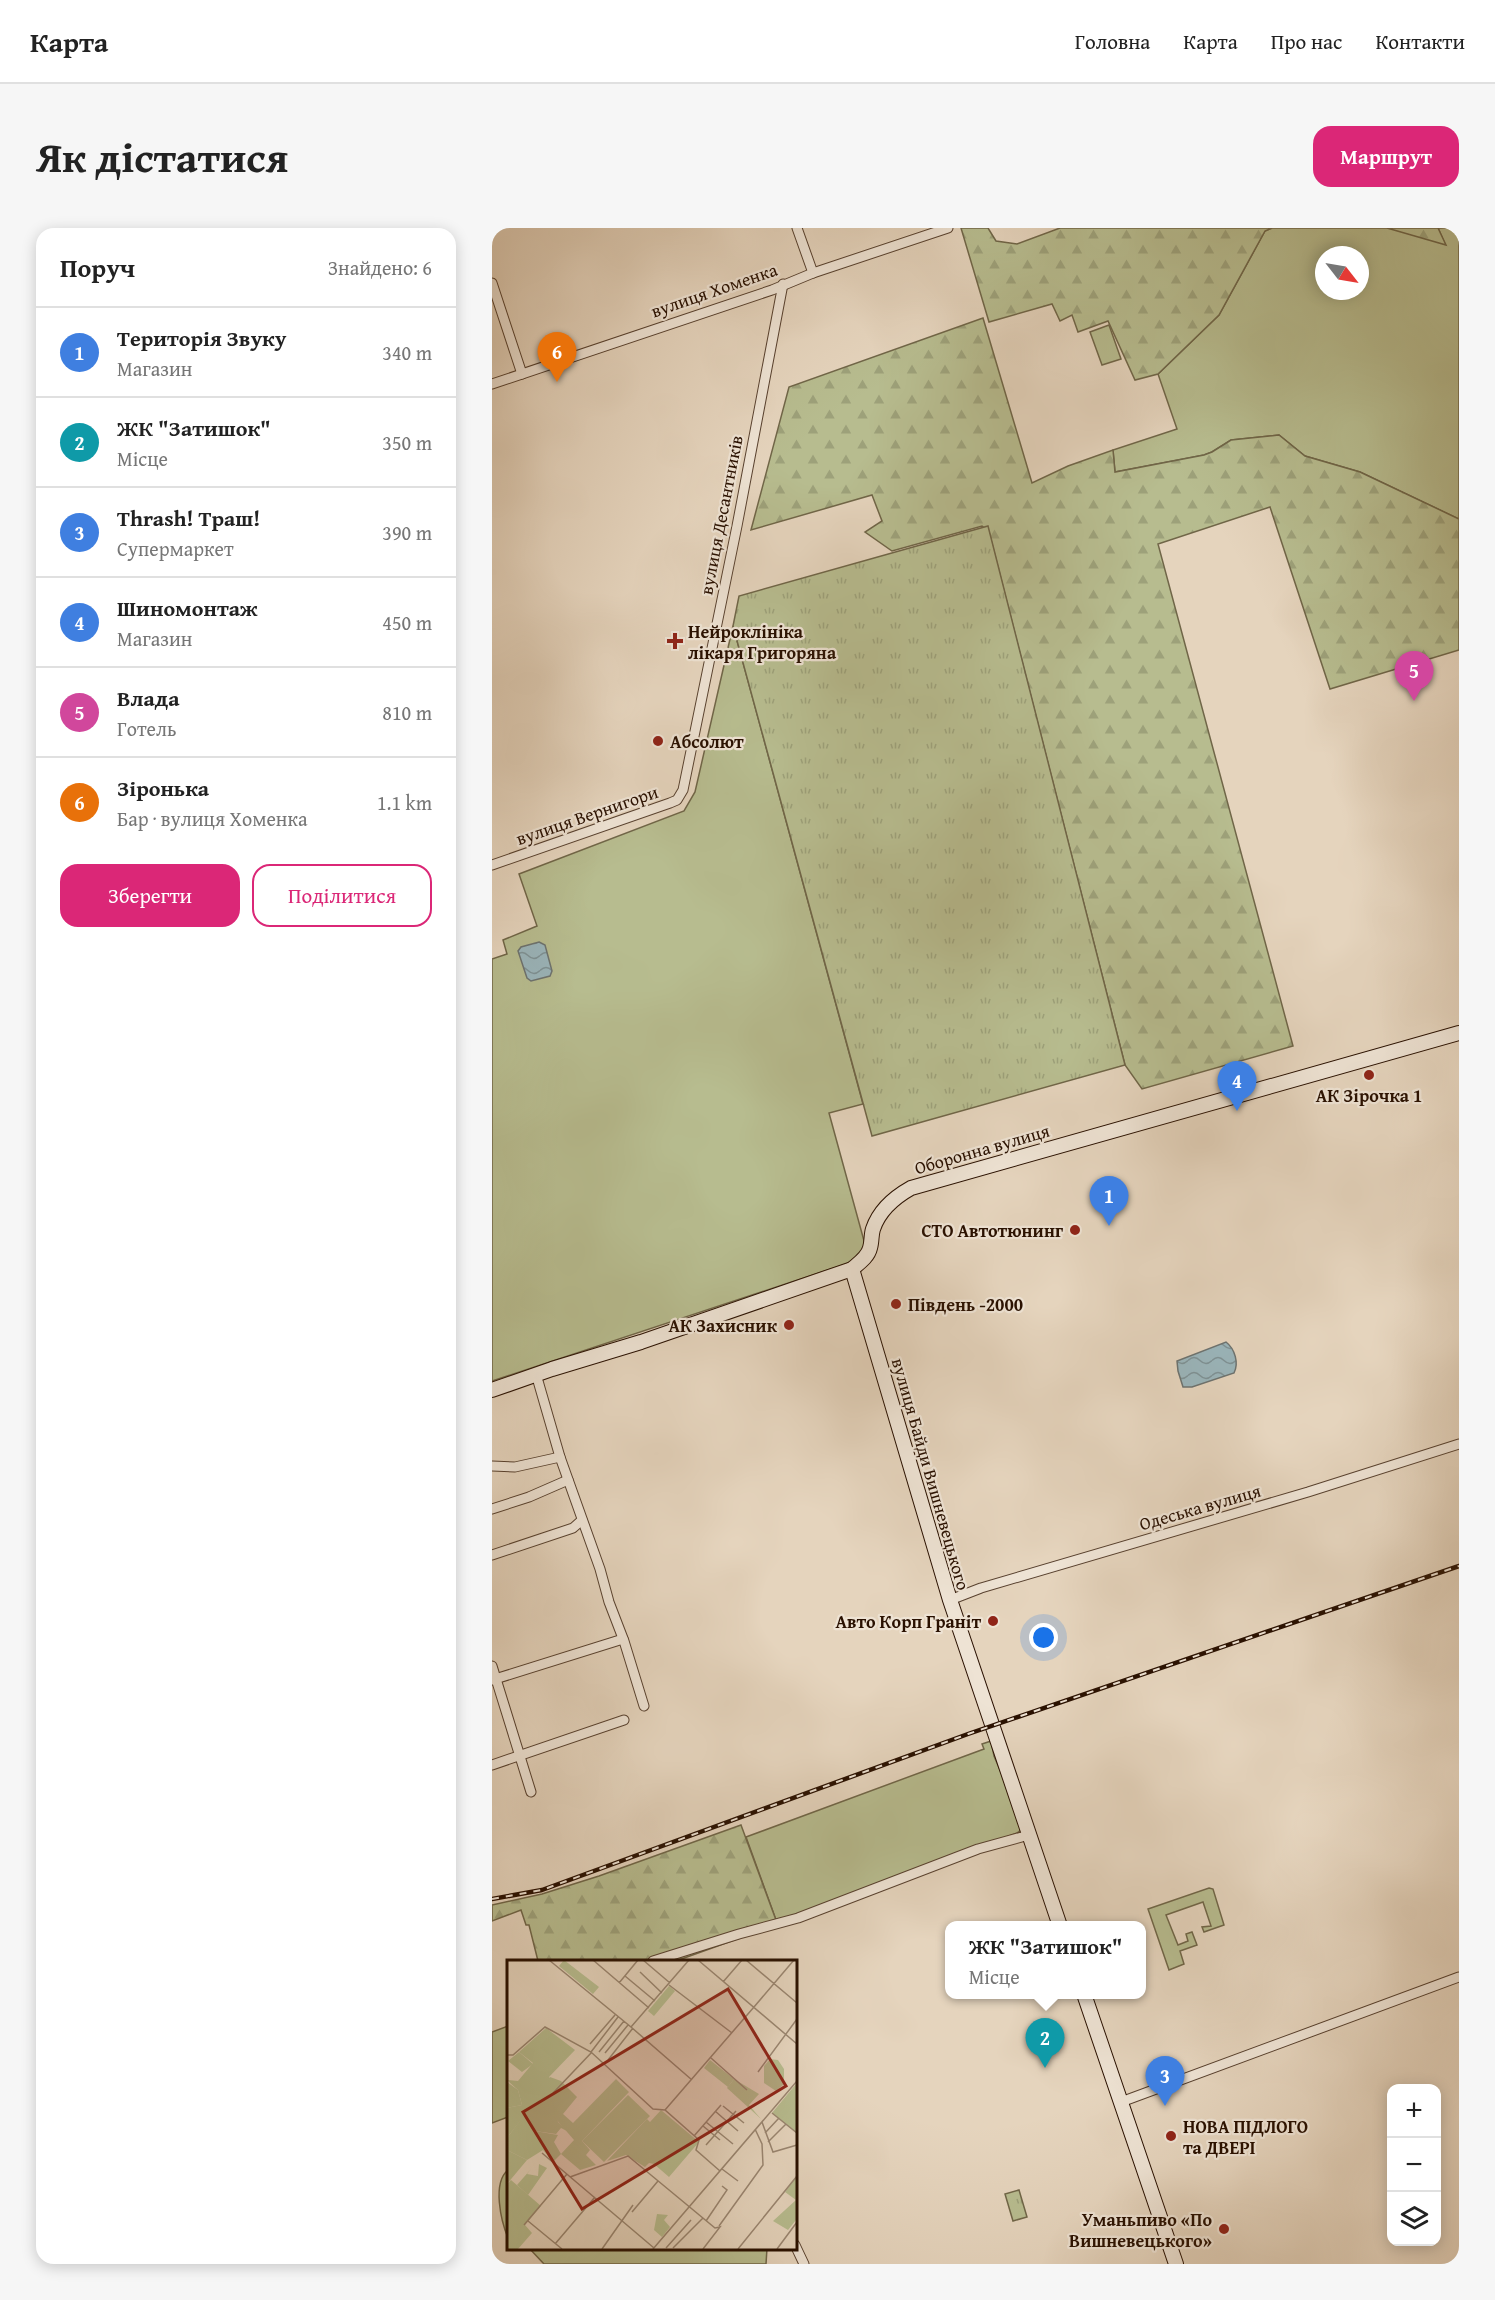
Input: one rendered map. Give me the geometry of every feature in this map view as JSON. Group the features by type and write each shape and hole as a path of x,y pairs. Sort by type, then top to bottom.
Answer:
{"street":[{"path":"797,228 813,273"},
{"name":"вулиця Хоменка","path":"492,384 948,228"},
{"path":"492,283 522,374"},
{"name":"вулиця Десантників","path":"692,751 783,285"},
{"name":"вулиця Вернигори","path":"492,865 677,800 685,785 692,751"},
{"name":"Оборонна вулиця","path":"852,1269 870,1250 873,1229 883,1212 900,1194 911,1188 1459,1033"},
{"path":"492,1390 536,1374 631,1346 852,1269"},
{"name":"вулиця Байди Вишневецького","path":"852,1269 950,1600 1058,1921"},
{"path":"536,1374 560,1457 645,1706"},
{"name":"Одеська вулиця","path":"950,1600 981,1588 1308,1492 1459,1444"},
{"path":"492,1466 514,1467 560,1457"},
{"path":"492,1509 529,1497 568,1480"},
{"path":"492,1555 573,1528 582,1520"},
{"path":"494,1680 623,1639"},
{"path":"492,1666 494,1680 531,1792"},
{"path":"492,1765 624,1720"},
{"path":"656,1960 798,1918 978,1849 1029,1834"},
{"path":"1121,2102 1459,1977"},
{"path":"1085,1999 1176,2264"},
{"path":"796,2247 804,2264"}],"green space":[{"path":"961,228 988,228 996,241 1017,244 1060,228 1272,228 1265,231 1219,315 1158,374 1135,380 1108,321 1078,332 1072,315 1060,321 1052,304 989,322"},
{"path":"1272,228 1390,228 1445,244 1438,228 1459,228 1459,519 1360,472 1305,456 1279,435 1231,440 1204,455 1115,472 1113,450 1177,429 1158,374 1219,315 1265,231"},
{"path":"1387,228 1438,228 1446,245"},
{"path":"983,318 1032,483 1068,466 1113,450 1115,472 1204,455 1231,440 1279,435 1305,456 1360,472 1459,519 1459,650 1330,689 1270,507 1158,544 1293,1046 1142,1089 1125,1065 989,532 982,526 892,551 865,532 882,521 872,495 751,530 789,387"},
{"path":"1109,325 1121,359 1102,365 1090,332"},
{"path":"988,526 1125,1065 872,1136 733,626 739,596"},
{"path":"733,626 863,1104 829,1113 866,1248 858,1260 492,1381 492,959 507,954 503,940 537,926 519,874 684,811 695,792"},
{"path":"991,1741 994,1756 1023,1824 1022,1829 1017,1833 797,1917 776,1920 746,1837 984,1749 982,1744"},
{"path":"741,1825 776,1920 739,1932 740,1938 679,1960 538,1960 529,1925 526,1925 521,1910 492,1921 492,1905 542,1894"},
{"path":"1209,1888 1213,1889 1224,1925 1204,1932 1202,1927 1211,1926 1203,1902 1166,1915 1178,1945 1188,1941 1186,1934 1192,1932 1197,1945 1180,1951 1184,1964 1169,1970 1148,1909"},
{"path":"507,2026 507,2117 492,2123 492,2032"},
{"path":"507,2171 507,2235 499,2202 503,2176"},
{"path":"1019,2190 1027,2217 1013,2221 1005,2194"},
{"path":"530,2249 767,2249 766,2264 544,2264"}],"water":[{"path":"539,942 545,945 552,971 550,976 531,981 527,978 518,951 521,947"},
{"path":"1226,1342 1232,1348 1235,1356 1234,1373 1192,1387 1183,1387 1177,1361"}],"railway":[{"path":"492,1899 542,1890 968,1734 1459,1566"}],"place":[{"name":"Зіронька","path":"557,382"},
{"name":"Нейроклініка лікаря Григоряна","path":"675,641"},
{"name":"Влада","path":"1414,701"},
{"name":"Абсолют","path":"658,741"},
{"name":"АК Зірочка 1","path":"1369,1075"},
{"name":"Шиномонтаж","path":"1237,1111"},
{"name":"Територія Звуку","path":"1109,1226"},
{"name":"СТО Автотюнинг","path":"1075,1230"},
{"name":"Південь -2000","path":"896,1304"},
{"name":"АК Захисник","path":"789,1325"},
{"name":"Авто Корп Граніт","path":"993,1621"},
{"name":"ЖК \"Затишок\"","path":"1045,2068"},
{"name":"Thrash! Траш!","path":"1165,2106"},
{"name":"НОВА ПІДЛОГО та ДВЕРІ","path":"1171,2136"},
{"name":"Уманьпиво «По Вишневецького»","path":"1224,2229"}]}
